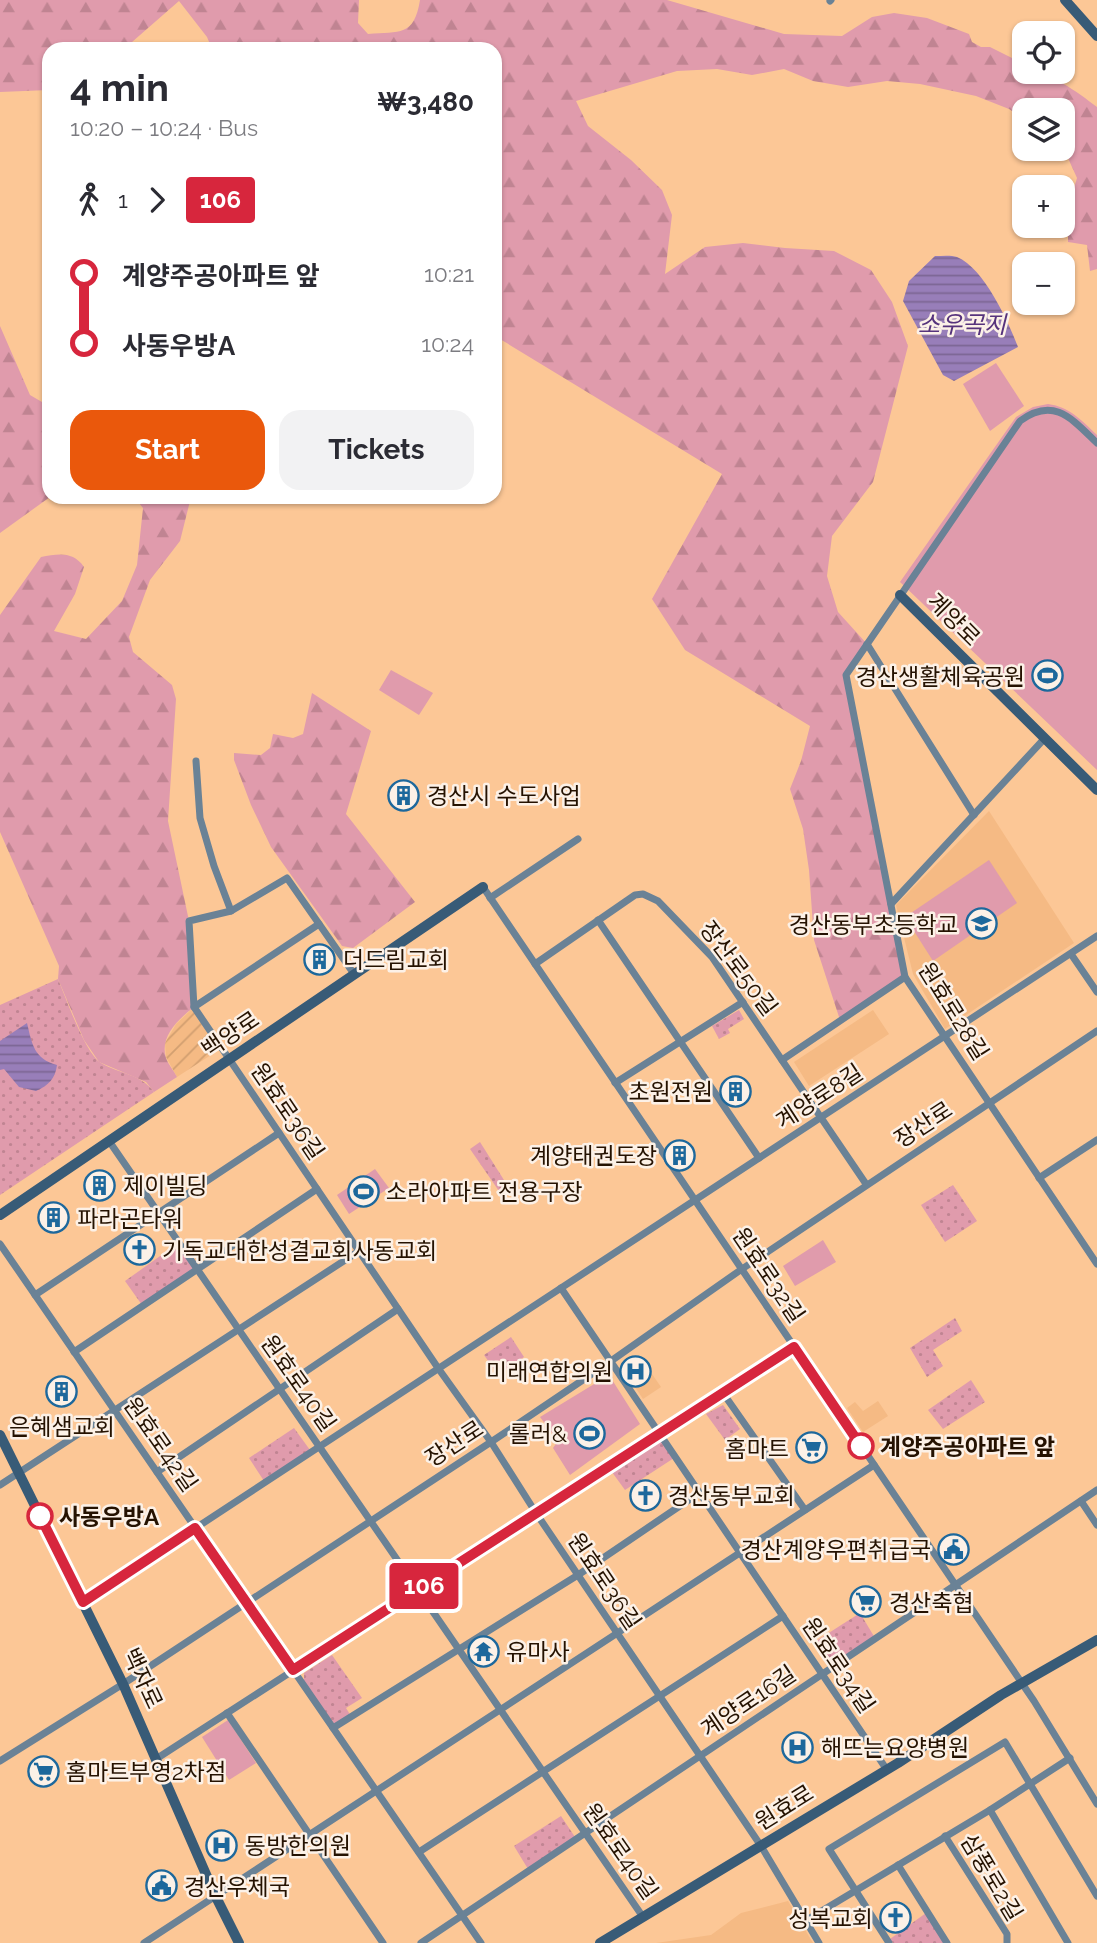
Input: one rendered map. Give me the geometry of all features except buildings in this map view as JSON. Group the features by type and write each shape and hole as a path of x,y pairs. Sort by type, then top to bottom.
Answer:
{"street":[{"path":"1065,0 1097,36"},
{"name":"원효로28길","path":"1097,443 1070,418 1055,411 1038,410 1020,421 846,674 905,977 1097,1264"},
{"name":"계양로","path":"901,595 1097,790"},
{"path":"867,644 974,814"},
{"path":"891,904 1045,738"},
{"path":"196,761 200,818 231,911"},
{"path":"490,898 578,839"},
{"path":"194,1007 189,921 231,911 287,878 354,974"},
{"name":"원효로32길","path":"483,887 1022,1684 1097,1804"},
{"name":"백양로","path":"0,1215 483,887"},
{"name":"장산로50길","path":"535,964 635,895 650,896 658,901 712,957 866,1184"},
{"path":"598,920 759,1158"},
{"path":"194,1007 319,924"},
{"name":"계양로8길","path":"83,1602 1097,936"},
{"path":"1071,954 1097,992"},
{"path":"782,1060 905,977"},
{"path":"615,1083 743,1002"},
{"name":"원효로36길","path":"194,1007 491,1442 761,1846 819,1943"},
{"name":"장산로","path":"0,1762 491,1442 866,1184 1097,1031"},
{"path":"35,1295 279,1133"},
{"path":"1039,1178 1097,1140"},
{"name":"원효로40길","path":"109,1141 643,1917"},
{"path":"74,1352 317,1189"},
{"name":"원효로42길","path":"0,1244 481,1943"},
{"path":"0,1485 359,1251"},
{"path":"561,1288 611,1361"},
{"path":"157,1472 398,1309"},
{"path":"156,1759 794,1347"},
{"name":"원효로34길","path":"611,1361 887,1770"},
{"path":"723,1393 805,1510"},
{"name":"백자로","path":"0,1435 123,1684 215,1895 239,1943"},
{"path":"144,1943 874,1465"},
{"name":"계양로16길","path":"421,1943 1097,1490"},
{"path":"333,1728 578,1575 699,1493"},
{"path":"1081,1501 1097,1525"},
{"name":"원효로34길","path":"660,1696 783,1616"},
{"name":"원효로","path":"600,1943 887,1770 1001,1695 1097,1640"},
{"path":"419,1852 660,1696"},
{"path":"227,1713 383,1943"},
{"path":"889,1943 829,1849 1005,1742 1093,1881 1097,1896"},
{"name":"삼풍로2길","path":"806,1921 990,1810 1070,1758"},
{"name":"삼풍로2길","path":"990,1810 1069,1943"},
{"name":"삼풍로2길","path":"945,1836 1007,1934 1007,1941"},
{"path":"898,1865 947,1943"}],"shaded area":[{"name":"경산동부초등학교","path":"989,811 1074,943 945,1029 913,974 896,905"},
{"path":"194,1007 215,1038 211,1055 177,1077 166,1057 165,1043 176,1024"},
{"path":"873,1010 889,1034 809,1086 794,1062"},
{"path":"645,1364 661,1387 643,1399 627,1375"},
{"path":"878,1401 888,1416 863,1432 847,1408 855,1402 863,1411"},
{"path":"788,1901 813,1943 656,1943 711,1935 741,1913"}],"green space":[{"path":"0,0 359,0 358,23 368,34 404,30 414,20 420,0 667,0 784,34 842,36 872,17 894,13 927,18 969,34 972,42 1012,58 1012,84 1062,84 1097,107 1097,269 1090,271 1087,245 1068,242 1068,238 1075,238 1077,178 1069,161 1075,161 1075,98 1012,98 1012,111 976,96 920,84 887,81 848,87 813,81 784,69 752,75 717,69 677,71 576,101 588,126 631,160 662,190 672,215 665,274 705,247 743,243 834,251 871,270 892,302 908,346 873,482 832,536 827,576 838,612 867,644 846,675 905,977 840,1020 814,940 803,829 790,789 810,726 685,650 652,599 722,474 502,340 502,42 209,42 179,1 132,42 42,42 42,90 0,92"},
{"path":"0,326 30,395 42,402 42,503 0,533"},
{"path":"996,363 1024,406 990,431 963,384"},
{"name":"경산생활체육공원","path":"1048,404 1069,411 1097,435 1097,770 900,582 1016,417 1033,407"},
{"path":"140,504 189,504 180,541 150,580 129,637 133,652 172,685 176,699 168,821 189,921 194,1007 172,1028 165,1042 166,1058 177,1077 154,1092 146,1082 99,1062 84,1040 58,979 59,966 0,832 0,615 41,557 70,556 84,567 75,594 54,631 86,639 122,601 137,565 143,508"},
{"path":"391,670 433,693 419,715 379,690"},
{"path":"312,693 371,731 346,814 415,902 353,948 342,946 271,847 234,760 234,753 261,755 270,748 273,734 293,738 303,734"},
{"path":"989,860 1017,903 933,961 905,917"},
{"path":"58,979 76,1024 95,1057 108,1067 143,1081 154,1092 0,1195 0,1005"},
{"path":"739,1010 744,1019 728,1029 730,1033 719,1039 712,1026"},
{"path":"480,1142 509,1188 501,1194 470,1149"},
{"name":"소라아파트 전용구장","path":"375,1169 389,1188 349,1214 337,1195"},
{"path":"953,1185 977,1221 945,1242 921,1205"},
{"path":"823,1240 836,1262 795,1286 783,1266"},
{"path":"177,1244 195,1268 142,1305 125,1281"},
{"path":"955,1318 962,1331 933,1350 943,1366 927,1377 910,1348"},
{"path":"511,1337 524,1357 498,1375 484,1355"},
{"name":"롤러&","path":"609,1375 640,1424 570,1475 553,1448 558,1441 540,1417"},
{"path":"971,1380 985,1402 943,1429 928,1410"},
{"path":"723,1405 740,1429 725,1440 706,1414"},
{"path":"294,1428 310,1450 264,1481 249,1458"},
{"path":"656,1438 662,1441 674,1458 625,1490 609,1468"},
{"path":"860,1613 875,1638 833,1663 825,1661 813,1643"},
{"path":"332,1655 362,1698 346,1708 351,1716 333,1726 304,1681 304,1673"},
{"path":"228,1720 256,1763 229,1780 202,1737"},
{"path":"561,1816 575,1837 528,1869 514,1846"},
{"path":"926,1913 944,1943 893,1943 890,1939"}],"water":[{"name":"소우곡지","path":"935,256 957,257 977,272 1001,310 1018,347 954,381 943,375 903,301 909,281"},
{"path":"27,1023 35,1050 43,1059 57,1065 51,1081 36,1091 19,1087 4,1069 0,1070 0,1041"}],"bus line":[{"name":"106","path":"40,1516 83,1602 195,1528 293,1670 794,1347 861,1446"}],"place":[{"name":"경산생활체육공원","path":"1048,676"},
{"name":"경산시 수도사업","path":"404,795"},
{"name":"경산동부초등학교","path":"981,924"},
{"name":"더드림교회","path":"320,959"},
{"name":"초원전원","path":"736,1091"},
{"name":"계양태권도장","path":"680,1155"},
{"name":"제이빌딩","path":"100,1185"},
{"name":"소라아파트 전용구장","path":"363,1191"},
{"name":"파라곤타워","path":"54,1218"},
{"name":"기독교대한성결교회사동교회","path":"139,1250"},
{"name":"미래연합의원","path":"636,1371"},
{"name":"은혜샘교회","path":"62,1392"},
{"name":"롤러&","path":"590,1433"},
{"name":"계양주공아파트 앞","path":"861,1446"},
{"name":"홈마트","path":"812,1448"},
{"name":"경산동부교회","path":"645,1495"},
{"name":"사동우방A","path":"40,1516"},
{"name":"경산계양우편취급국","path":"954,1549"},
{"name":"경산축협","path":"866,1602"},
{"name":"유마사","path":"483,1651"},
{"name":"해뜨는요양병원","path":"798,1747"},
{"name":"홈마트부영2차점","path":"43,1771"},
{"name":"동방한의원","path":"222,1845"},
{"name":"경산우체국","path":"161,1886"},
{"name":"성복교회","path":"896,1918"}]}
